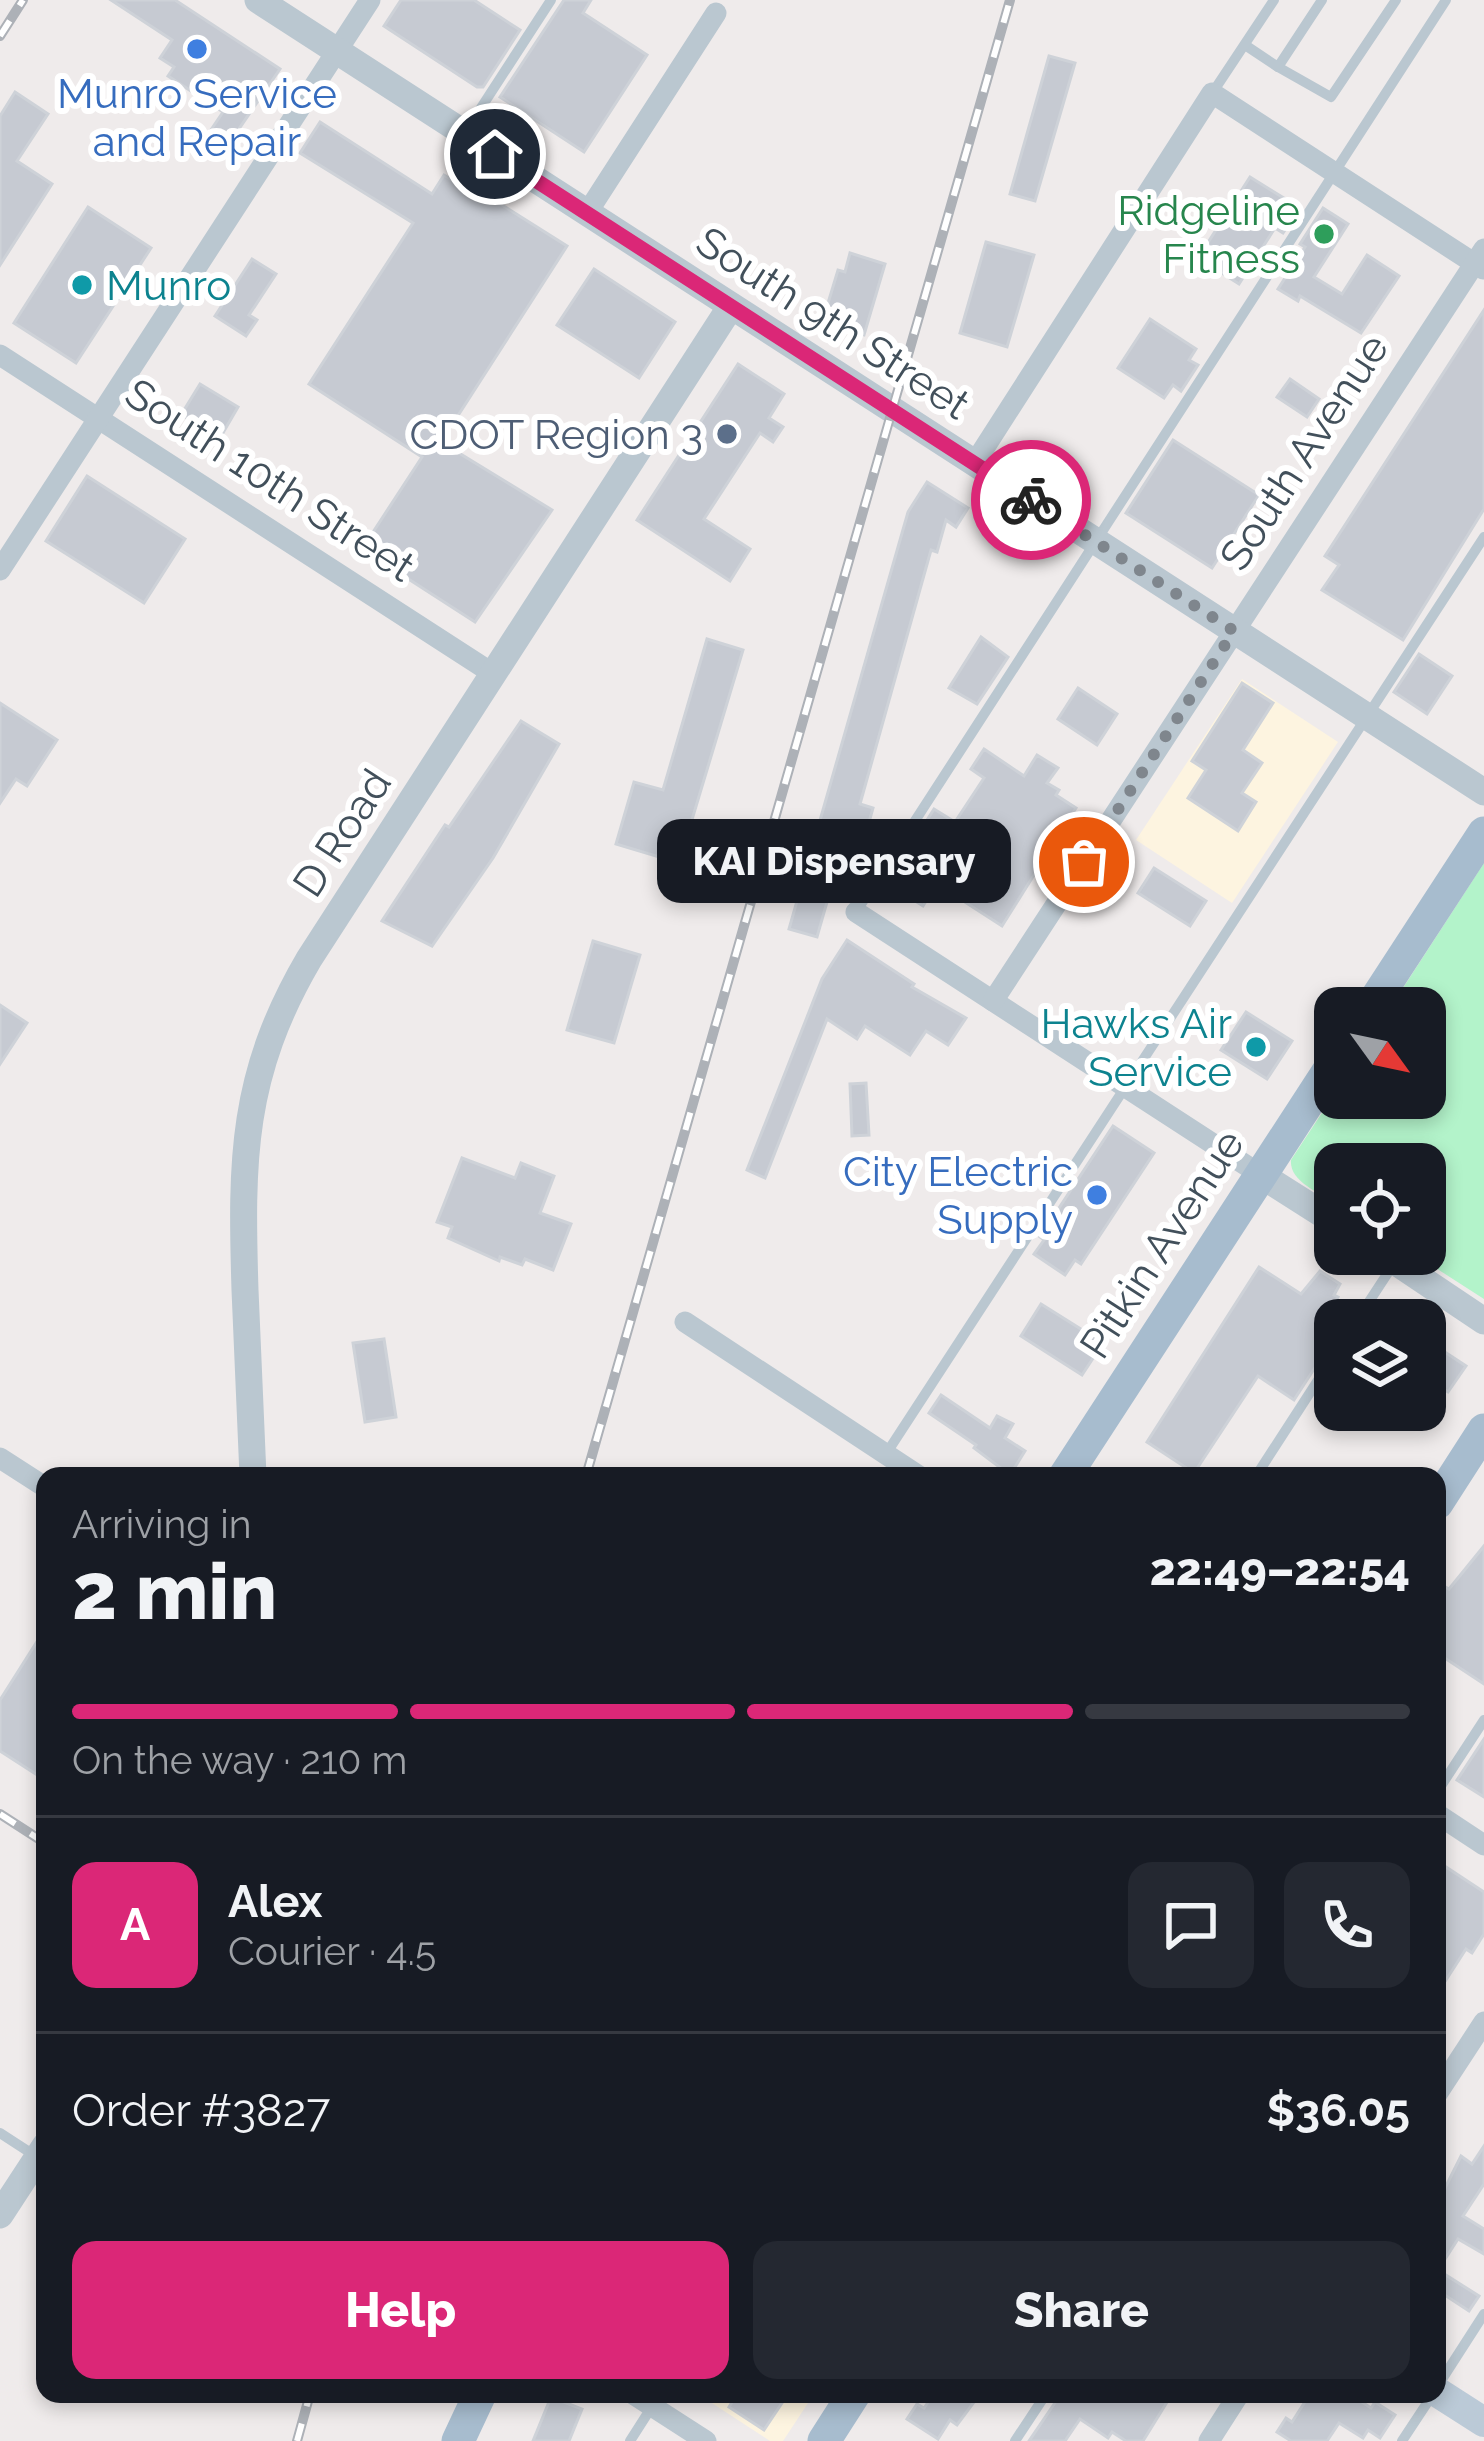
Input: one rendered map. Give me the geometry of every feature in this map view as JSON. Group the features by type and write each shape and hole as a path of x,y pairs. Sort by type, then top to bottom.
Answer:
{"main road":[{"path":"1384,987 1484,832"},
{"name":"Pitkin Avenue","path":"1071,1467 1314,1093"},
{"path":"1446,1489 1484,1430"},
{"path":"1446,2397 1484,2422"},
{"path":"458,2441 476,2403"},
{"path":"824,2441 848,2403"}],"street":[{"name":"South 9th Street","path":"258,0 1484,792"},
{"path":"0,570 370,0"},
{"path":"586,213 716,14"},
{"path":"974,464 1212,93 1481,260"},
{"name":"South Avenue","path":"993,1001 1481,260"},
{"name":"D Road","path":"253,1467 242,1187 245,1134 261,1062 288,995 731,306"},
{"name":"South 10th Street","path":"0,355 495,675"},
{"path":"856,912 1314,1209"},
{"path":"1415,1275 1484,1321"},
{"path":"685,1322 906,1467"},
{"path":"0,1458 36,1481"},
{"path":"1446,1820 1484,1845"},
{"path":"1446,2080 1484,2022"},
{"path":"0,2216 36,2160"},
{"path":"655,2403 706,2441"},
{"path":"1209,2441 1233,2403"}],"lane":[{"path":"464,134 551,0"},
{"path":"1212,93 1274,0"},
{"path":"1278,67 1322,0"},
{"path":"1245,45 1331,97 1396,0"},
{"path":"856,912 1446,0"},
{"path":"886,1454 1484,537"},
{"path":"1262,1467 1314,1386"},
{"path":"1446,1778 1484,1720"},
{"path":"0,2133 36,2150"},
{"path":"1446,2375 1484,2314"},
{"path":"630,2441 646,2403"},
{"path":"1015,2441 1040,2403"},
{"path":"1402,2441 1428,2403"}],"shaded area":[{"path":"1242,679 1338,742 1232,903 1136,840"},
{"path":"712,2403 808,2403 783,2441 770,2441"}],"green space":[{"path":"1484,863 1484,1299 1446,1275 1446,1143 1314,1143 1314,1191 1292,1167 1291,1160 1318,1119 1446,1119 1446,987 1404,987"}],"building":[{"path":"111,0 175,0 280,69 219,158 200,146 223,112 168,76 174,67 160,58 172,40"},
{"path":"401,0 474,0 520,30 483,87 477,87 384,26"},
{"path":"564,0 591,0 583,13 647,55 584,152 500,97"},
{"path":"1049,56 1075,63 1035,201 1010,194"},
{"path":"15,92 48,114 17,161 52,184 0,265 0,116"},
{"path":"320,122 432,194 444,175 485,201 488,196 567,246 441,442 552,510 475,622 362,549 422,457 309,384 413,223 300,153"},
{"path":"1250,177 1300,208 1283,233 1275,228 1239,284 1198,258"},
{"name":"Munro","path":"88,207 151,248 76,363 14,323"},
{"path":"1323,208 1348,224 1314,277 1342,294 1367,255 1399,276 1361,333 1300,296 1298,301 1278,289"},
{"path":"986,242 1034,255 1007,347 960,333"},
{"path":"850,253 885,264 864,335 822,323 838,270 845,272"},
{"path":"252,259 276,274 249,315 257,320 246,336 215,316"},
{"path":"594,269 675,322 639,378 557,325"},
{"path":"1484,310 1484,509 1403,640 1322,590 1339,565 1325,556"},
{"path":"1150,319 1196,349 1189,360 1198,365 1181,391 1173,385 1164,398 1118,368"},
{"path":"738,364 784,394 769,418 783,427 773,442 760,433 704,519 750,549 730,581 637,520"},
{"path":"1290,379 1319,399 1307,417 1277,397"},
{"path":"200,384 238,407 220,438 181,415"},
{"path":"1173,440 1259,495 1212,568 1126,513"},
{"path":"87,476 185,539 144,603 46,541"},
{"path":"927,482 968,508 956,527 946,520 937,552 931,550 860,804 873,808 848,897 829,895 817,937 789,929 908,512"},
{"path":"981,637 1008,657 977,704 949,688"},
{"path":"707,639 743,650 679,863 616,844 634,782 663,790"},
{"path":"1419,654 1452,676 1427,714 1394,692"},
{"path":"1242,683 1273,703 1243,750 1262,763 1242,793 1256,802 1238,831 1188,798 1206,770 1192,761"},
{"path":"1078,688 1117,714 1097,745 1058,719"},
{"path":"0,703 57,740 27,786 16,779 0,803"},
{"path":"521,721 559,744 493,858 432,946 382,921 445,825 449,827"},
{"path":"984,749 1024,776 1037,755 1058,768 1047,783 1076,808 1002,926 937,884 923,906 887,883 934,809 955,822 984,778 971,769"},
{"path":"1154,868 1206,901 1190,926 1138,893"},
{"path":"847,940 914,984 912,987 966,1018 948,1045 926,1031 910,1055 865,1026 857,1039 827,1019 765,1178 747,1170 822,979"},
{"path":"593,941 640,955 614,1043 567,1030"},
{"path":"0,1005 27,1023 0,1064"},
{"name":"Hawks Air Service","path":"1246,1012 1292,1041 1267,1079 1221,1050"},
{"path":"866,1083 869,1135 852,1136 850,1084"},
{"name":"City Electric Supply","path":"1113,1126 1154,1153 1081,1264 1075,1260 1065,1275 1034,1254 1044,1240 1040,1237"},
{"path":"462,1158 515,1178 521,1163 554,1176 540,1213 571,1224 553,1270 525,1259 522,1265 500,1257 499,1261 448,1238 452,1227 437,1222"},
{"path":"1259,1267 1301,1294 1317,1275 1340,1284 1337,1299 1314,1299 1314,1369 1294,1400 1258,1376 1198,1467 1185,1467 1147,1442"},
{"path":"1041,1304 1103,1343 1082,1375 1021,1336"},
{"path":"384,1339 396,1417 365,1422 353,1343"},
{"path":"1446,1353 1466,1366 1446,1391"},
{"path":"941,1395 990,1428 997,1416 1013,1424 1005,1438 1025,1451 1015,1467 999,1467 929,1413"},
{"path":"1484,1546 1484,1684 1446,1659 1449,1589"},
{"path":"36,1643 36,1774 0,1751 0,1700"},
{"path":"1484,1739 1484,1797 1457,1780"},
{"path":"1446,1867 1484,1892 1484,1934 1472,1953 1466,1949 1446,1980"},
{"path":"1484,2146 1484,2184 1463,2216 1484,2229 1484,2254 1458,2239 1446,2258 1446,2186 1461,2156 1472,2164"},
{"path":"1446,2275 1479,2296 1469,2311 1446,2296"},
{"path":"549,2403 582,2409 569,2441 533,2441"},
{"path":"731,2403 782,2403 764,2430 729,2407"},
{"path":"928,2403 973,2403 957,2425 950,2420 938,2439 907,2419 917,2404 924,2408"},
{"path":"1055,2403 1166,2403 1143,2441 1126,2441 1112,2432 1108,2438 1080,2419 1065,2441 1029,2441"},
{"path":"1304,2403 1364,2403 1371,2408 1377,2403 1395,2415 1380,2438 1368,2430 1363,2438 1339,2423 1327,2441 1291,2441 1277,2432 1286,2418 1292,2422"}],"railway":[{"path":"0,36 23,0"},
{"path":"589,1467 1010,0"},
{"path":"0,1814 36,1837"},
{"path":"297,2441 308,2403"}],"way so far":[{"path":"1031,500 1234,631 1084,862"}],"place":[{"name":"Munro Service and Repair","path":"197,49"},
{"name":"Ridgeline Fitness","path":"1324,234"},
{"name":"Munro","path":"82,285"},
{"name":"CDOT Region 3","path":"727,434"},
{"name":"KAI Dispensary","path":"1084,862"},
{"name":"Hawks Air Service","path":"1256,1047"},
{"name":"City Electric Supply","path":"1097,1195"}],"route":[{"path":"495,154 1031,500"}]}
